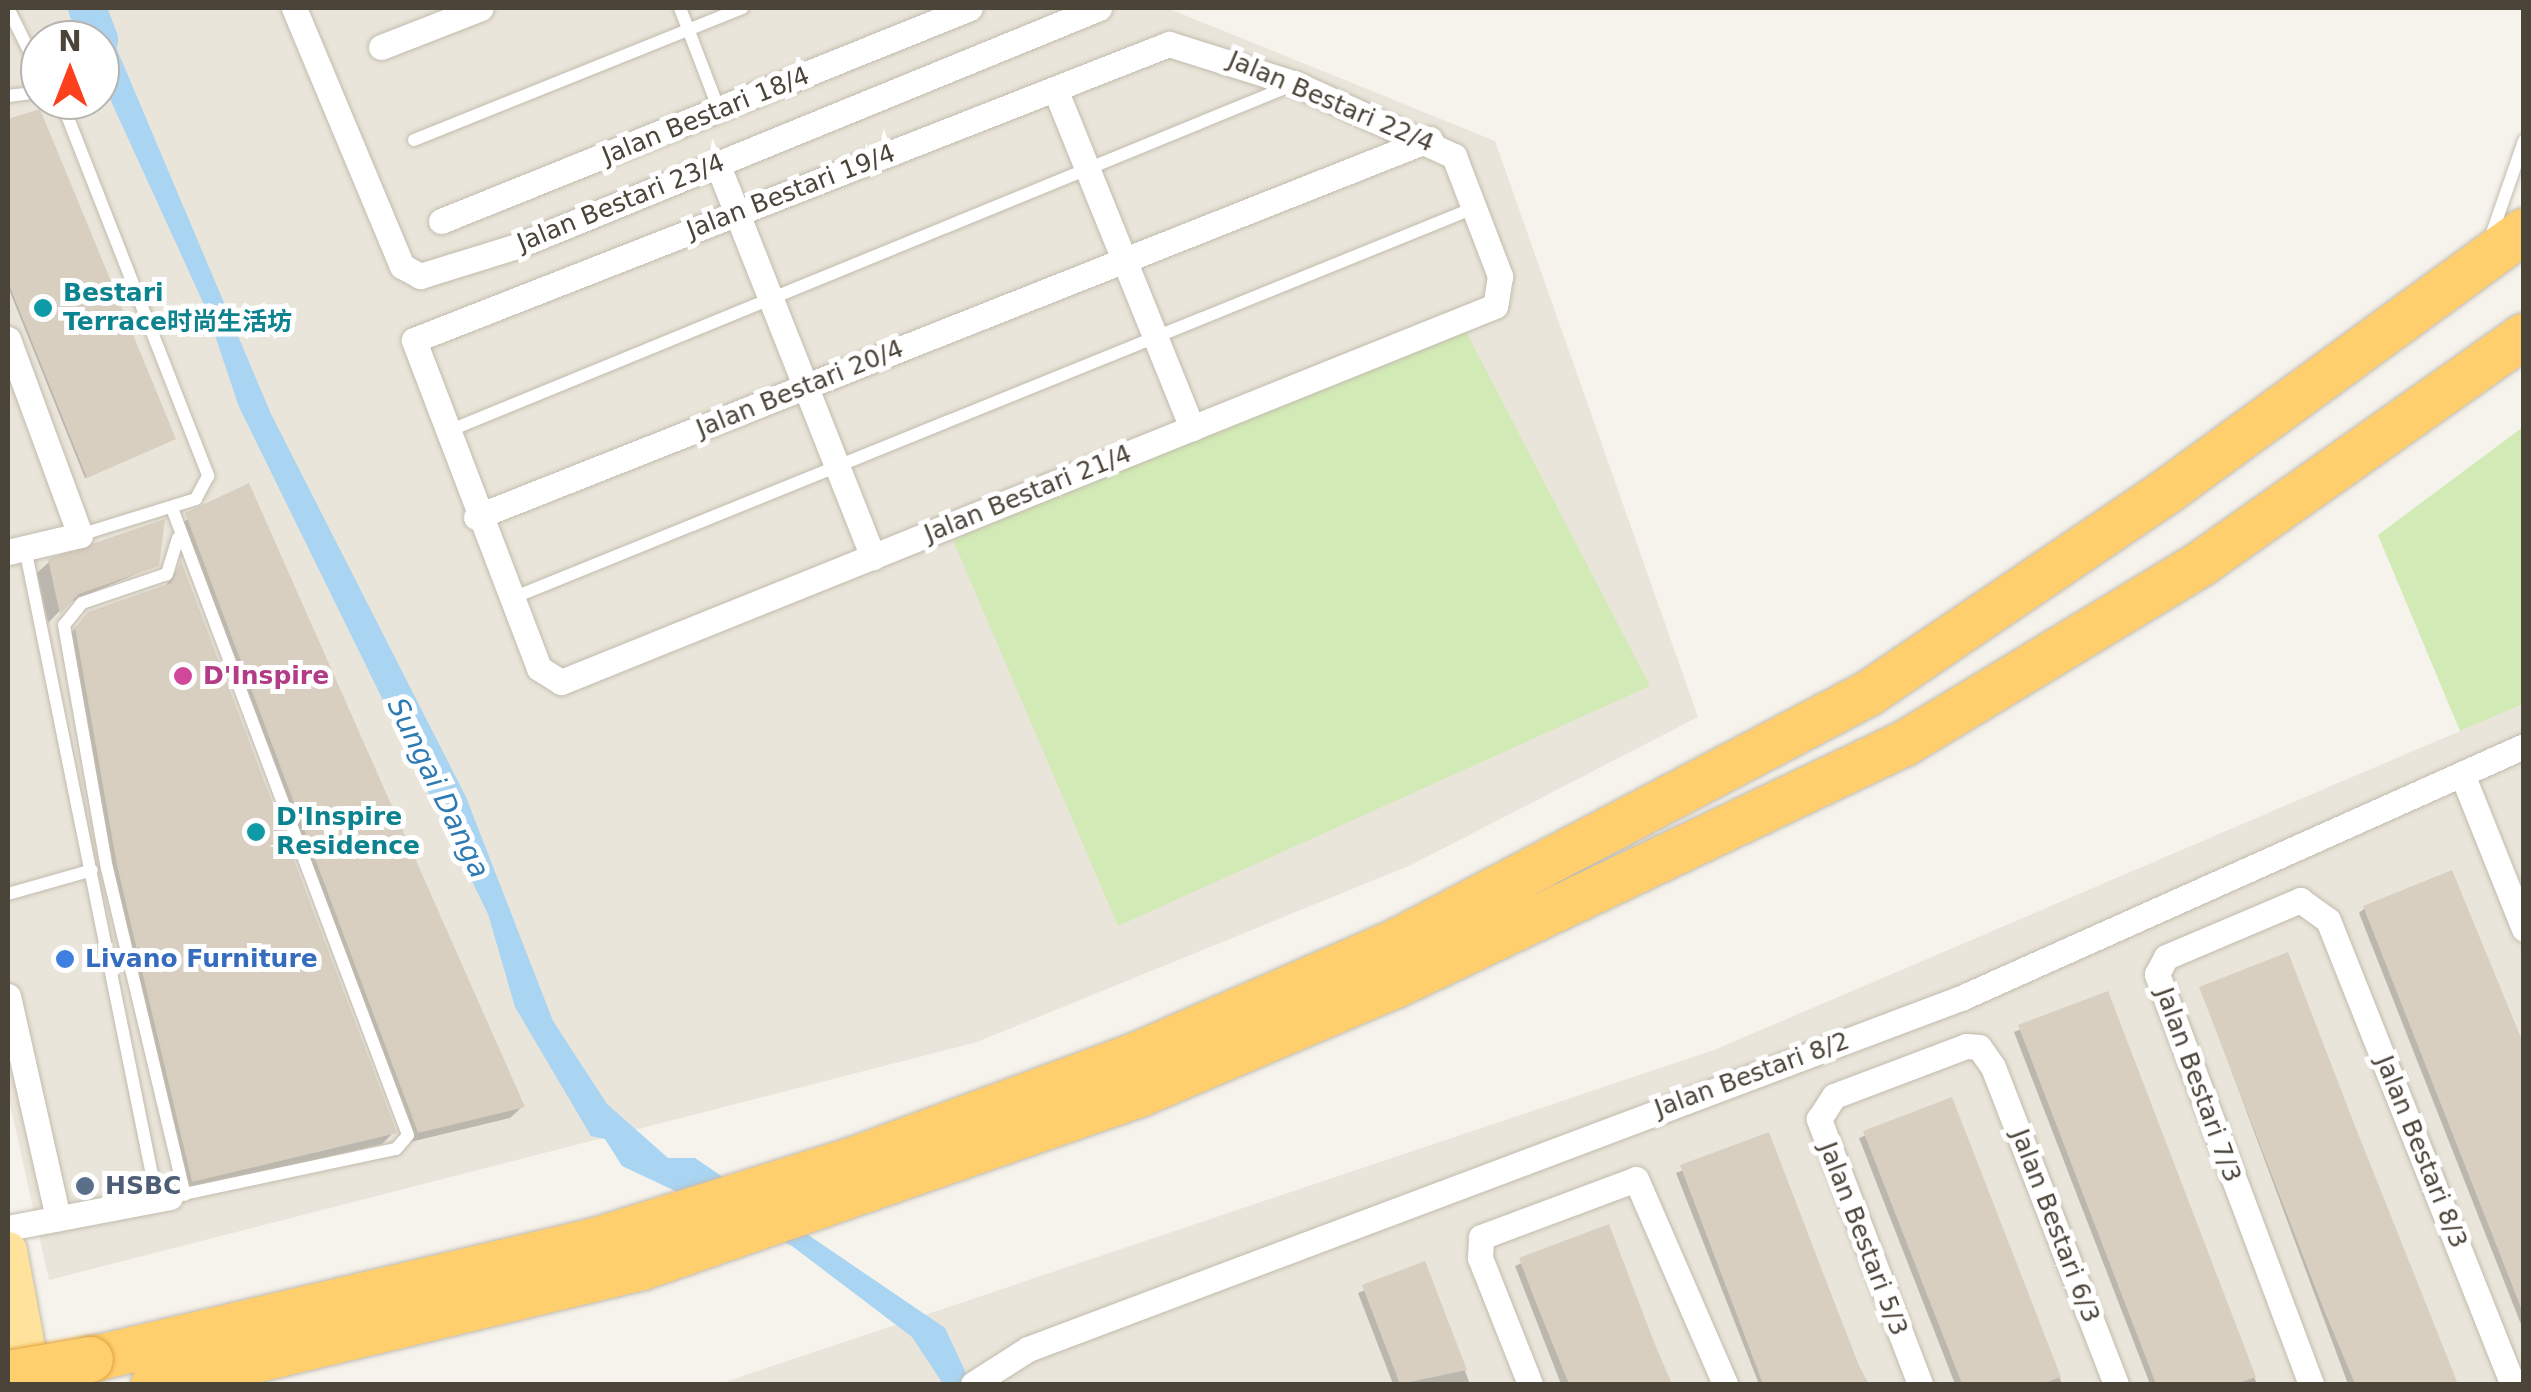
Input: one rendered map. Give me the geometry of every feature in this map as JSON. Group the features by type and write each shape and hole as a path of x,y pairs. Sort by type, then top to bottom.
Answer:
{"highway":[{"path":"8,1373 90,1359 595,1240 850,1160 1268,1000 1557,864 1868,693 2524,230"},
{"path":"154,1384 642,1267 894,1185 1396,986 1904,742 2201,562 2524,334"}],"main road":[{"path":"8,1251 33,1384"}],"street":[{"name":"Jalan Bestari 23/4","path":"294,8 402,266 420,276 717,163 1099,8"},
{"path":"381,47 481,8"},
{"name":"Jalan Bestari 18/4","path":"441,222 970,8"},
{"name":"Jalan Bestari 22/4","path":"1169,44 1296,84 1430,139 1454,156 1500,276 1495,306"},
{"name":"Jalan Bestari 19/4","path":"443,432 414,340 1169,44"},
{"path":"1054,88 1192,428"},
{"name":"Jalan Bestari 20/4","path":"476,517 1430,139"},
{"path":"717,163 873,556"},
{"name":"Jalan Bestari 21/4","path":"507,600 539,668 561,682 1495,306"},
{"path":"8,343 80,534 16,550"},
{"path":"443,432 507,600"},
{"name":"Jalan Bestari 8/2","path":"973,1384 1028,1349 1961,998 2524,746"},
{"path":"2462,774 2524,930"},
{"name":"Jalan Bestari 7/3","path":"2311,1384 2157,974 2166,958 2300,900 2328,920"},
{"name":"Jalan Bestari 8/3","path":"2328,920 2514,1384"},
{"path":"8,996 58,1218"},
{"name":"Jalan Bestari 5/3","path":"1920,1384 1821,1110 1952,1049 1980,1047 1994,1067"},
{"name":"Jalan Bestari 6/3","path":"1994,1067 2116,1384"},
{"path":"1530,1384 1480,1258 1481,1238 1626,1179 1650,1194 1726,1384"},
{"path":"8,1228 171,1198"}],"lane":[{"path":"8,8 20,32"},
{"path":"680,8 720,112"},
{"path":"414,140 742,8"},
{"path":"443,432 1089,174 1296,84"},
{"path":"68,120 206,460 207,492 172,508 80,534"},
{"path":"2483,260 2524,141"},
{"path":"507,600 1474,208"},
{"path":"171,1198 396,1149 408,1135 172,508"},
{"path":"171,1198 64,625 82,603 167,574 179,534"},
{"path":"16,550 171,1198"},
{"path":"8,894 92,870"}],"shaded area":[{"path":"8,8 1167,8 1495,141 1698,717 1411,865 977,1042 49,1280 8,1095"},
{"path":"2523,704 2523,1384 719,1384 1714,1050"}],"green space":[{"path":"1463,326 1650,686 1118,926 953,540"},
{"path":"2523,427 2523,704 2460,731 2378,535"}],"water":[{"path":"120,57 271,414 466,797 553,1021 607,1104 668,1158 695,1158 945,1328 971,1384 943,1384 912,1337 792,1246 622,1166 605,1139 591,1136 515,1007 488,914 239,407 206,309 120,120"}],"building":[{"name":"Bestari Terrace时尚生活坊","path":"20,115 20,120 45,120 176,439 87,478 8,282 8,119"},
{"path":"249,483 525,1107 418,1133 185,513"},
{"path":"165,519 159,566 79,594 60,614 48,559"},
{"path":"181,561 397,1133 192,1182 117,866 75,628 88,612 171,583"},
{"path":"2452,870 2524,1045 2523,1313 2363,906"},
{"path":"2288,952 2458,1384 2355,1384 2324,1310 2199,987"},
{"path":"2108,991 2256,1377 2235,1384 2156,1384 2018,1025"},
{"path":"1952,1097 2061,1377 2042,1384 1962,1384 1863,1131"},
{"path":"1769,1132 1869,1384 1763,1384 1680,1165"},
{"path":"1609,1224 1672,1384 1569,1384 1534,1298 1519,1258"},
{"path":"1425,1261 1467,1370 1400,1384 1362,1285"}],"waterway":[{"name":"Sungai Danga","path":"87,8 92,20"}],"place":[{"name":"Bestari Terrace时尚生活坊","path":"43,308"},
{"name":"D'Inspire","path":"183,676"},
{"name":"D'Inspire Residence","path":"256,832"},
{"name":"Livano Furniture","path":"65,959"},
{"name":"HSBC","path":"85,1186"}]}
